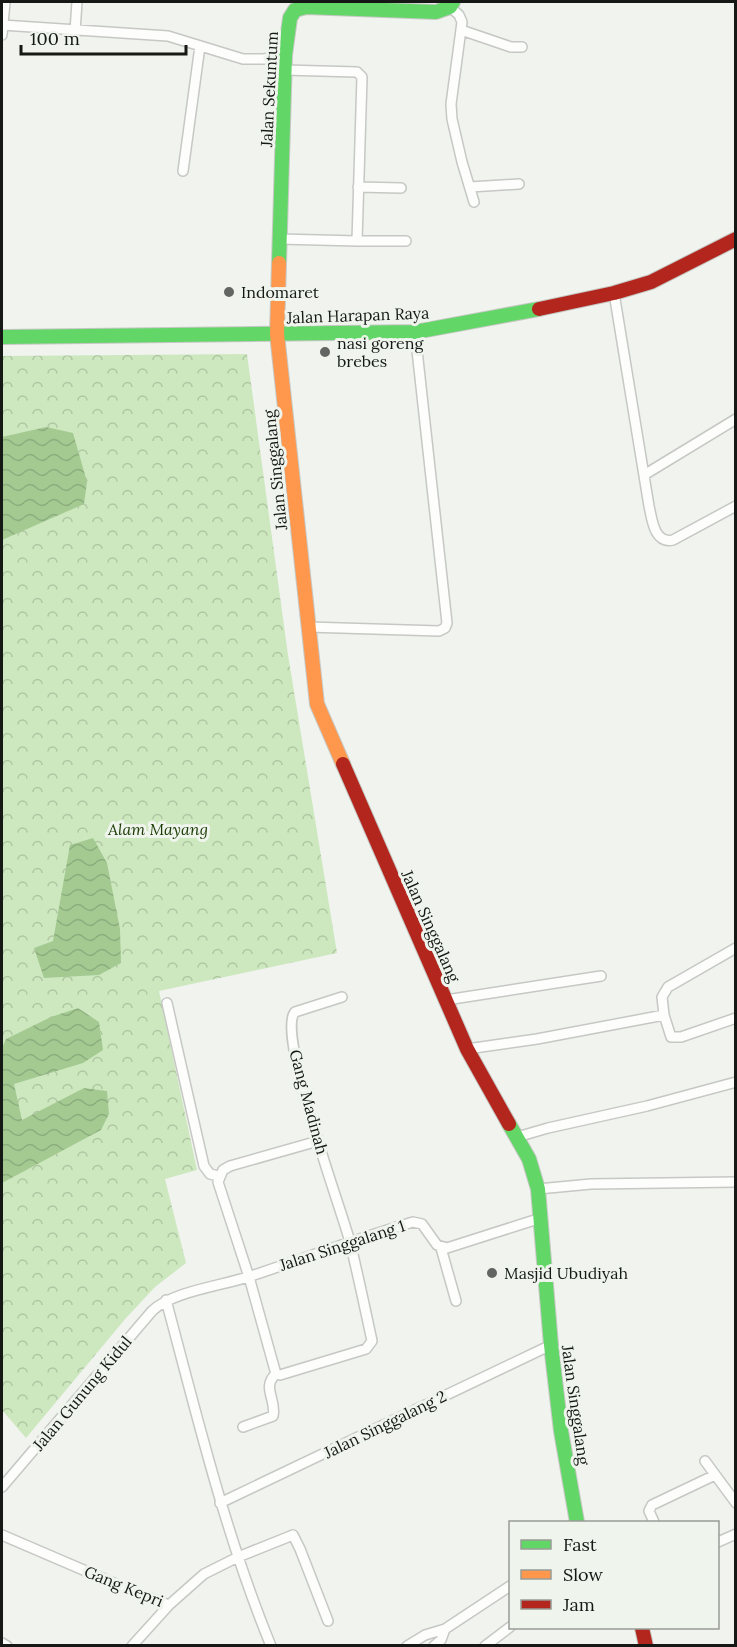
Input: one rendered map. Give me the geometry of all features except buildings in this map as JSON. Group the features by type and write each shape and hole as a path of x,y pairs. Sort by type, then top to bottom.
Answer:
{"main road":[{"name":"Jalan Sekuntum","path":"277,334 284,70 290,18 295,10 306,7 363,5 436,12 452,4"},
{"name":"Jalan Harapan Raya","path":"2,337 415,332 509,316 614,293 651,282 734,244"},
{"name":"Jalan Singgalang","path":"277,334 315,692 320,714 467,1049 529,1159 538,1189 551,1345 561,1431 577,1521"},
{"path":"642,1629 646,1646"}],"street":[{"path":"2,35 5,2"},
{"path":"75,31 77,2"},
{"path":"452,4 462,22 451,104 452,119 474,202"},
{"path":"2,26 168,36 243,58 264,59 285,55"},
{"path":"461,30 511,47 522,47"},
{"path":"183,171 200,46"},
{"path":"284,70 361,74 357,241"},
{"path":"470,187 519,184"},
{"path":"358,187 400,188"},
{"path":"280,239 406,241"},
{"path":"614,293 649,506 657,536 663,540 673,540 735,506"},
{"path":"308,627 439,631 445,628 447,623 415,332"},
{"path":"644,475 735,420"},
{"path":"735,948 668,987 662,997 669,1034 674,1038 735,1018"},
{"path":"446,1000 601,976"},
{"name":"Gang Madinah","path":"276,1374 280,1375 366,1349 372,1341 350,1241 297,1070 291,1017 294,1012 342,997"},
{"path":"167,1003 204,1166 210,1174 219,1176"},
{"path":"467,1049 537,1039 664,1015"},
{"path":"517,1137 735,1082"},
{"path":"243,1427 273,1416 274,1405 269,1386 272,1377 276,1374 249,1277 218,1182 219,1176 230,1166 318,1141"},
{"path":"538,1189 591,1184 735,1182"},
{"path":"456,1301 441,1248 541,1218"},
{"name":"Jalan Singgalang 1","path":"165,1300 249,1277 350,1241 418,1221 441,1248"},
{"path":"165,1300 220,1503 271,1646"},
{"name":"Jalan Gunung Kidul","path":"2,1488 152,1311 165,1300"},
{"name":"Jalan Singgalang 2","path":"220,1503 551,1345"},
{"path":"705,1461 735,1503"},
{"path":"654,1521 649,1511 652,1505 715,1475"},
{"path":"719,1541 735,1534"},
{"name":"Gang Kepri","path":"2,1535 169,1605 204,1574 238,1557 293,1535 328,1621"},
{"path":"407,1646 425,1635 445,1629 509,1587"},
{"path":"132,1646 169,1605"},
{"path":"485,1646 509,1628"},
{"path":"434,1646 441,1640 445,1629"},
{"path":"2,1643 7,1646"}],"green space":[{"name":"Alam Mayang","path":"247,354 288,655 337,953 159,991 197,1170 165,1179 186,1263 155,1287 126,1318 26,1438 2,1410 2,356"}],"water":[{"path":"46,427 73,433 87,482 84,504 2,540 2,437"},
{"path":"93,838 107,863 120,929 121,963 99,975 44,978 34,948 53,941 70,845"},
{"path":"78,1008 99,1022 103,1050 83,1063 14,1084 22,1120 84,1088 107,1091 109,1114 101,1130 2,1183 2,1048 6,1039 51,1017"}],"traffic: fast":[{"path":"279,263 285,55 290,18 295,10 306,7 436,12 450,7 453,2"},
{"path":"2,337 415,332 539,309"},
{"path":"509,1124 529,1159 538,1189 551,1345 561,1431 577,1521"}],"traffic: slow":[{"path":"279,263 277,334 317,704 343,764"}],"traffic: jam":[{"path":"539,309 614,293 651,282 736,239"},
{"path":"343,764 467,1049 509,1124"},
{"path":"642,1629 646,1646"}],"place":[{"name":"Indomaret","path":"229,292"},
{"name":"nasi goreng brebes","path":"325,352"},
{"name":"Masjid Ubudiyah","path":"492,1273"}]}
